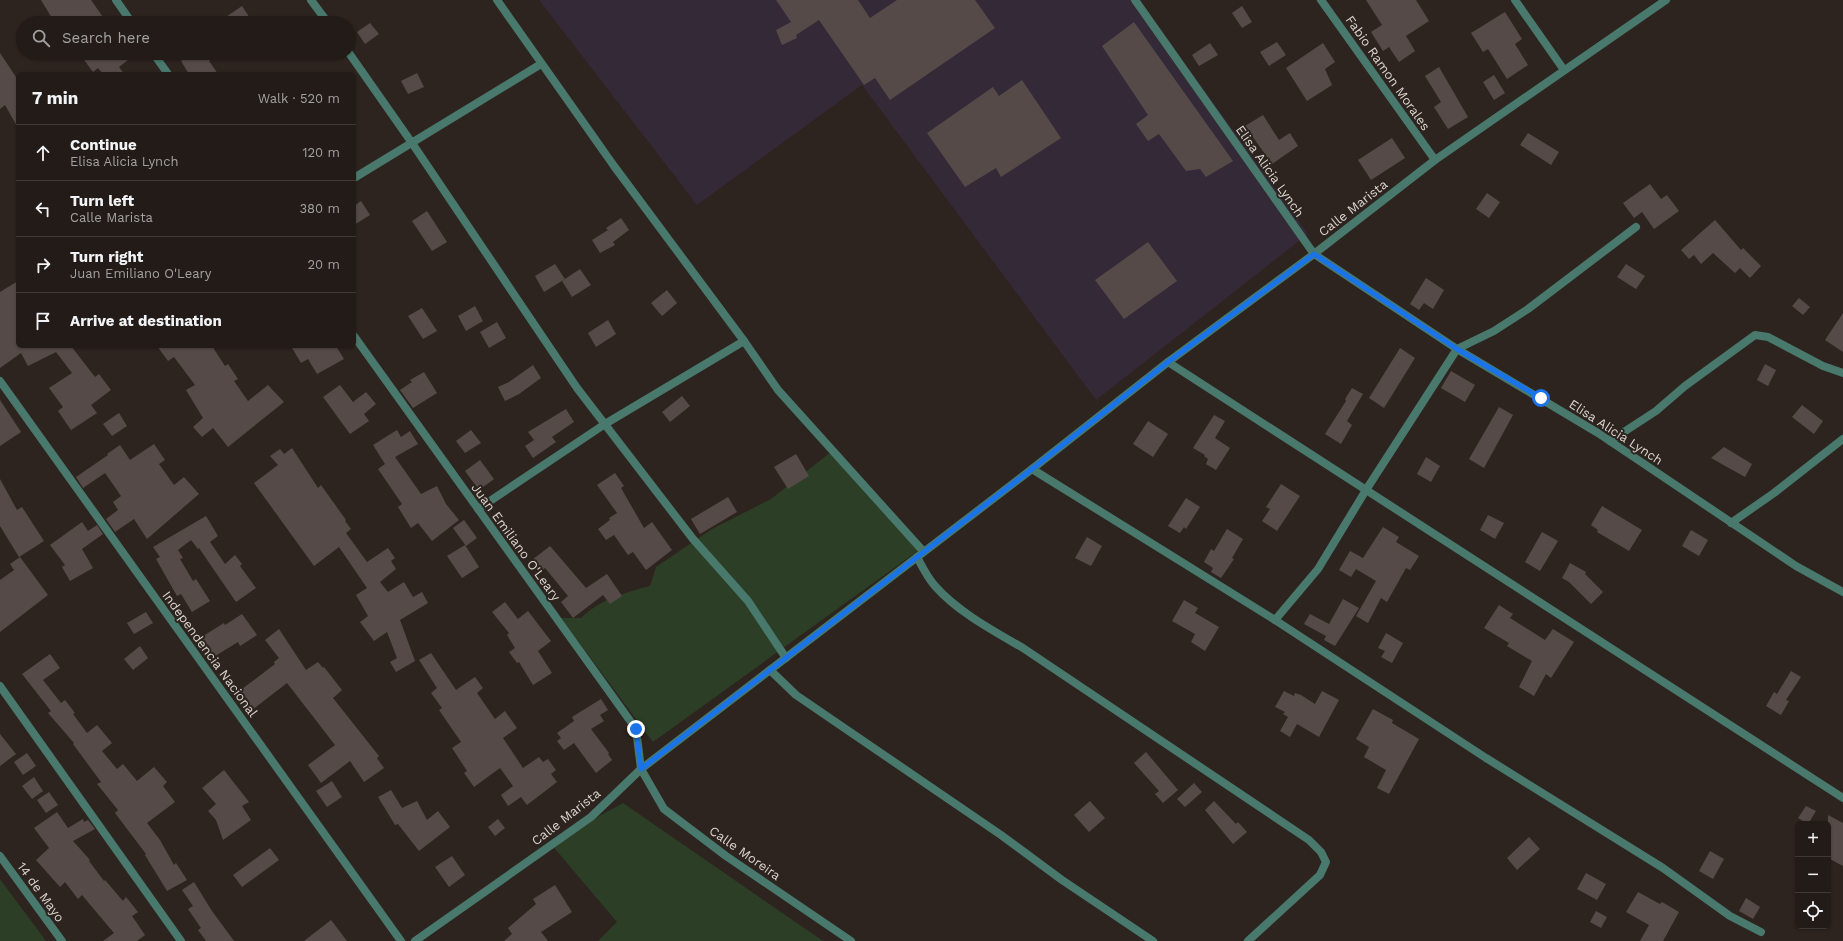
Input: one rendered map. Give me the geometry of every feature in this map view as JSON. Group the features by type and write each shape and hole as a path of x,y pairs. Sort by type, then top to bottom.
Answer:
{"street":[{"path":"116,0 127,16"},
{"path":"312,0 323,16"},
{"path":"497,0 614,166 744,341 778,390 920,554 934,585 960,608 990,629 1023,648 1219,778 1309,840 1321,852 1326,862 1320,875 1248,941"},
{"name":"Elisa Alicia Lynch","path":"1134,0 1314,254 1457,349 1541,398 1610,441 1796,566 1843,592"},
{"name":"Fabio Ramon Morales","path":"1321,0 1435,160"},
{"path":"1515,0 1564,70"},
{"name":"Calle Marista","path":"415,941 591,816 641,769 1032,469 1168,362 1314,254 1435,160 1666,0"},
{"path":"158,60 167,72"},
{"path":"354,60 412,143 577,388 693,539 748,601 786,658"},
{"path":"356,177 541,64"},
{"path":"1275,620 1318,569 1366,490 1457,349 1494,331 1528,309 1636,227"},
{"path":"1610,441 1656,411 1686,386 1755,335 1768,337 1823,366 1843,373"},
{"name":"Juan Emiliano O'Leary","path":"356,339 636,729 641,769"},
{"path":"478,509 605,424 744,341"},
{"path":"1168,362 1843,798"},
{"name":"Independencia Nacional","path":"0,381 401,941"},
{"path":"1731,522 1774,493 1843,439"},
{"path":"1032,469 1275,620 1486,758 1663,868 1730,916 1761,932"},
{"path":"1834,586 1843,584"},
{"path":"770,670 796,695 1001,835 1062,880 1153,941"},
{"path":"0,686 181,941"},
{"name":"Calle Moreira","path":"641,769 664,809 726,856 851,941"},
{"name":"14 de Mayo","path":"0,856 62,941"}],"shaded area":[{"path":"539,0 1139,0 1308,234 1096,400 862,85 697,205"}],"green space":[{"path":"836,448 919,550 653,742 561,618 581,618 605,601 622,594 650,586 656,567 712,529 771,499"},
{"path":"623,803 823,941 598,941 617,922 550,843"},
{"path":"0,879 46,941 0,941"}],"building":[{"path":"41,0 91,0 102,16 51,16"},
{"path":"776,0 858,0 870,18 897,0 975,0 995,28 890,100 875,78 864,85 819,20 796,35 797,38 782,45 776,30 791,22"},
{"path":"1366,0 1416,0 1429,21 1406,36 1415,51 1399,62 1389,47 1383,51 1371,32 1382,25"},
{"path":"242,6 248,16 227,16"},
{"path":"1242,6 1252,22 1242,28 1232,13"},
{"path":"1505,12 1522,39 1515,44 1528,65 1507,79 1488,49 1483,52 1471,33"},
{"path":"1134,22 1233,161 1206,177 1200,169 1186,171 1159,134 1148,141 1136,124 1148,115 1102,46"},
{"path":"370,23 379,34 365,44 357,32"},
{"path":"1277,42 1286,55 1269,66 1260,52"},
{"path":"1210,43 1218,55 1199,66 1192,55"},
{"path":"1323,43 1335,62 1325,69 1332,85 1307,101 1286,68"},
{"path":"0,53 16,77 16,124 5,105 0,109"},
{"path":"84,60 128,60 119,67 123,72 101,72 98,68 93,72"},
{"path":"210,60 209,61 217,72 188,72 181,61"},
{"path":"1439,67 1468,117 1448,129 1434,107 1441,102 1425,76"},
{"path":"417,73 424,87 408,94 401,81"},
{"path":"1494,75 1505,93 1494,100 1483,82"},
{"path":"1022,80 1061,138 1001,177 996,168 965,187 927,133 993,87 999,96"},
{"path":"1263,115 1279,140 1290,133 1298,146 1272,164 1245,126"},
{"path":"1528,133 1559,152 1551,165 1520,145"},
{"path":"1392,138 1405,158 1371,180 1358,160"},
{"path":"1650,184 1661,199 1667,195 1679,211 1654,229 1642,212 1634,218 1623,203"},
{"path":"1487,193 1500,202 1489,218 1476,209"},
{"path":"361,201 370,215 356,224 356,205"},
{"path":"427,211 447,242 432,251 412,221"},
{"path":"621,218 629,230 613,242 615,245 600,253 592,240 608,230 606,228"},
{"path":"1715,220 1741,250 1743,248 1761,266 1750,278 1740,268 1735,273 1713,253 1701,264 1694,255 1689,259 1681,250"},
{"path":"1148,242 1177,281 1124,319 1095,280"},
{"path":"555,264 565,279 544,292 535,276"},
{"path":"1626,264 1645,276 1636,289 1617,277"},
{"path":"580,269 591,285 572,297 562,281"},
{"path":"1426,278 1444,290 1433,309 1424,303 1419,310 1410,304"},
{"path":"16,282 16,348 73,348 95,377 99,374 111,390 91,405 97,413 71,430 58,411 63,407 49,388 72,373 56,352 28,366 21,353 0,368 0,292"},
{"path":"667,290 677,303 662,316 651,303"},
{"path":"1799,298 1810,307 1803,315 1792,306"},
{"path":"475,306 483,321 466,331 458,316"},
{"path":"422,308 437,331 423,339 408,316"},
{"path":"1843,313 1843,352 1825,340"},
{"path":"608,320 616,334 596,347 588,333"},
{"path":"497,322 506,338 489,348 480,332"},
{"path":"158,348 213,348 225,366 228,364 238,379 234,381 248,401 268,385 284,402 228,447 213,428 202,437 193,427 203,418 186,390 195,385 174,357 168,361"},
{"path":"292,348 337,348 344,359 317,374 308,359 301,363"},
{"path":"1400,348 1415,358 1384,408 1369,398"},
{"path":"1765,364 1776,370 1768,386 1757,380"},
{"path":"533,365 541,378 519,394 505,401 498,387 509,382"},
{"path":"1451,371 1475,385 1465,402 1441,388"},
{"path":"424,372 437,393 413,408 400,390 412,382 410,380"},
{"path":"340,385 353,402 366,392 376,404 364,414 369,421 350,434 323,397"},
{"path":"1352,388 1363,394 1347,421 1352,425 1341,444 1325,434 1346,401 1345,399"},
{"path":"682,396 690,406 670,422 662,412"},
{"path":"0,400 21,432 0,446"},
{"path":"1802,405 1823,421 1814,434 1792,417"},
{"path":"1499,407 1513,415 1484,468 1469,459"},
{"path":"566,409 574,422 552,437 556,442 533,458 525,446 534,440 528,432"},
{"path":"119,413 127,426 112,436 103,424"},
{"path":"1214,415 1225,421 1215,438 1230,448 1216,470 1206,464 1208,459 1204,456 1205,455 1193,448"},
{"path":"1148,421 1168,434 1153,457 1133,444"},
{"path":"397,430 401,437 410,431 418,444 395,457 421,494 437,486 446,504 459,520 432,541 418,523 411,528 398,507 402,504 378,469 385,464 373,445"},
{"path":"471,430 481,443 465,453 456,441"},
{"path":"154,444 165,460 159,464 174,485 184,477 199,494 147,539 134,519 115,532 106,519 118,510 113,502 121,496 105,473 83,488 76,477 120,445 130,460"},
{"path":"1724,447 1752,464 1745,477 1711,458"},
{"path":"292,448 318,488 321,485 346,520 345,521 351,529 346,533 367,562 388,548 395,558 391,561 396,569 380,582 388,592 404,582 413,597 422,592 428,603 400,620 415,661 396,672 390,662 397,658 387,632 374,641 360,622 368,616 356,595 367,588 339,547 314,566 254,483 278,465 270,456 280,449 284,454"},
{"path":"796,454 809,476 788,489 774,467"},
{"path":"1426,457 1440,466 1431,482 1417,474"},
{"path":"480,460 494,479 479,490 465,471"},
{"path":"615,473 624,486 621,488 644,528 652,522 672,550 646,570 633,552 628,555 614,535 606,540 598,529 610,520 609,518 617,513 597,485"},
{"path":"0,479 17,510 22,507 44,541 19,557 0,526"},
{"path":"1281,484 1300,496 1277,531 1262,521 1270,509 1266,507"},
{"path":"728,497 737,512 700,534 691,519"},
{"path":"1186,498 1200,507 1186,529 1184,527 1180,533 1168,526"},
{"path":"1602,506 1642,530 1629,551 1597,532 1598,530 1591,525"},
{"path":"1488,515 1504,523 1495,539 1480,530"},
{"path":"206,516 218,536 210,542 225,564 235,555 242,564 240,566 256,588 236,602 199,548 198,549 191,540 178,550 183,558 180,559 193,581 196,579 210,601 192,612 181,594 177,596 156,559 160,557 153,547"},
{"path":"464,520 477,538 466,546 453,528"},
{"path":"82,522 88,531 97,525 103,534 82,549 93,568 70,581 62,567 65,565 50,545"},
{"path":"1383,527 1399,537 1396,542 1419,556 1410,570 1406,568 1387,602 1381,598 1368,623 1356,616 1376,581 1356,569 1351,577 1339,570 1350,551 1363,558"},
{"path":"1227,529 1243,539 1232,558 1234,559 1221,578 1211,572 1213,568 1204,562 1211,549 1214,551"},
{"path":"1691,530 1708,540 1699,556 1682,546"},
{"path":"1542,532 1558,541 1540,571 1525,562"},
{"path":"1087,537 1102,546 1091,566 1075,558"},
{"path":"465,545 479,567 462,578 447,556"},
{"path":"550,546 586,588 607,574 622,596 610,604 603,595 573,618 561,602 568,596 545,568 541,571 532,560"},
{"path":"20,557 48,595 0,632 0,580 14,570 10,564"},
{"path":"1570,563 1586,572 1585,574 1603,592 1591,604 1569,582 1562,578"},
{"path":"1343,599 1359,608 1335,646 1324,640 1326,636 1304,624 1310,614 1329,624"},
{"path":"1184,600 1198,608 1195,613 1219,627 1205,651 1191,642 1195,634 1172,621"},
{"path":"505,602 518,619 528,611 551,641 538,651 552,673 533,685 519,662 517,663 509,652 515,648 507,635 509,633 492,612"},
{"path":"1499,605 1513,614 1510,618 1545,640 1553,629 1574,642 1551,678 1546,674 1534,696 1519,687 1532,661 1507,646 1509,643 1484,628"},
{"path":"146,612 153,623 134,634 127,623"},
{"path":"242,614 257,635 240,646 238,642 212,658 200,638"},
{"path":"279,629 306,670 318,662 323,668 324,667 342,690 333,698 379,756 377,758 384,768 364,782 350,761 321,783 308,765 335,745 287,683 252,710 238,692 275,664 274,662 279,658 265,640"},
{"path":"1386,633 1403,643 1392,663 1381,657 1385,651 1378,648"},
{"path":"140,646 148,658 133,670 124,659"},
{"path":"431,653 456,690 475,677 483,688 477,693 495,719 505,711 517,728 503,738 523,768 539,757 543,762 548,759 556,770 551,774 557,782 527,805 521,797 508,806 501,795 513,786 500,768 474,787 464,773 467,771 452,748 461,742 439,710 442,708 431,693 437,688 419,660"},
{"path":"50,654 60,668 43,680 61,703 65,700 87,733 97,725 112,743 102,751 117,769 123,764 137,781 154,767 167,782 163,786 175,802 147,823 160,840 174,865 176,863 187,880 167,891 145,855 146,854 115,813 118,810 97,784 101,782 73,744 74,743 48,713 51,711 22,674"},
{"path":"1791,671 1801,677 1786,700 1789,701 1781,715 1766,706 1774,692 1777,694"},
{"path":"1284,691 1294,696 1295,693 1301,695 1315,704 1322,691 1339,700 1319,737 1297,724 1290,737 1280,731 1288,717 1283,714 1285,712 1275,707"},
{"path":"601,699 608,710 600,715 604,721 591,729 609,753 608,754 612,760 596,773 574,743 564,750 557,741 561,738 557,733 574,721 572,717"},
{"path":"1373,709 1393,720 1392,723 1419,739 1389,794 1377,788 1386,770 1364,757 1369,747 1356,739"},
{"path":"0,734 16,754 0,766"},
{"path":"1146,752 1178,790 1163,803 1155,794 1159,791 1134,763"},
{"path":"27,753 36,766 23,775 14,762"},
{"path":"224,770 249,802 242,806 251,820 223,840 216,820 208,811 216,804 202,788"},
{"path":"34,777 43,791 32,799 22,786"},
{"path":"332,781 342,797 327,807 316,791"},
{"path":"1194,783 1202,792 1185,807 1177,799"},
{"path":"391,790 402,808 417,801 427,820 438,811 450,827 419,851 398,824 395,825 378,797"},
{"path":"49,792 58,805 46,813 37,800"},
{"path":"1090,801 1105,818 1089,832 1074,815"},
{"path":"1214,801 1236,824 1238,822 1247,832 1233,844 1205,810"},
{"path":"1806,806 1816,811 1810,821 1803,821 1798,818"},
{"path":"57,812 68,828 83,819 84,822 88,820 95,829 73,841 90,860 89,861 104,881 105,880 123,901 126,897 138,912 132,916 145,935 137,941 103,941 114,933 82,895 78,899 65,882 60,887 36,860 49,848 34,828"},
{"path":"1828,815 1843,823 1843,866 1831,860 1831,821 1828,821"},
{"path":"498,819 505,828 495,836 488,827"},
{"path":"1529,837 1540,849 1517,870 1507,858"},
{"path":"270,848 279,860 242,887 233,875"},
{"path":"1710,851 1724,859 1713,879 1699,871"},
{"path":"452,856 465,875 449,887 435,867"},
{"path":"1586,873 1606,884 1597,900 1577,889"},
{"path":"194,882 212,911 234,941 206,941 198,930 201,928 188,909 193,906 182,890"},
{"path":"555,885 572,912 541,932 548,941 504,941 512,934 508,928 536,904 533,899"},
{"path":"1638,892 1660,904 1662,902 1679,912 1663,941 1640,941 1649,925 1626,912"},
{"path":"1746,898 1760,907 1753,919 1739,911"},
{"path":"1596,911 1607,917 1601,928 1590,922"},
{"path":"331,920 347,941 304,941"}],"route":[{"path":"636,729 641,769 676,744 1168,362 1314,254 1457,349 1541,398"}]}
